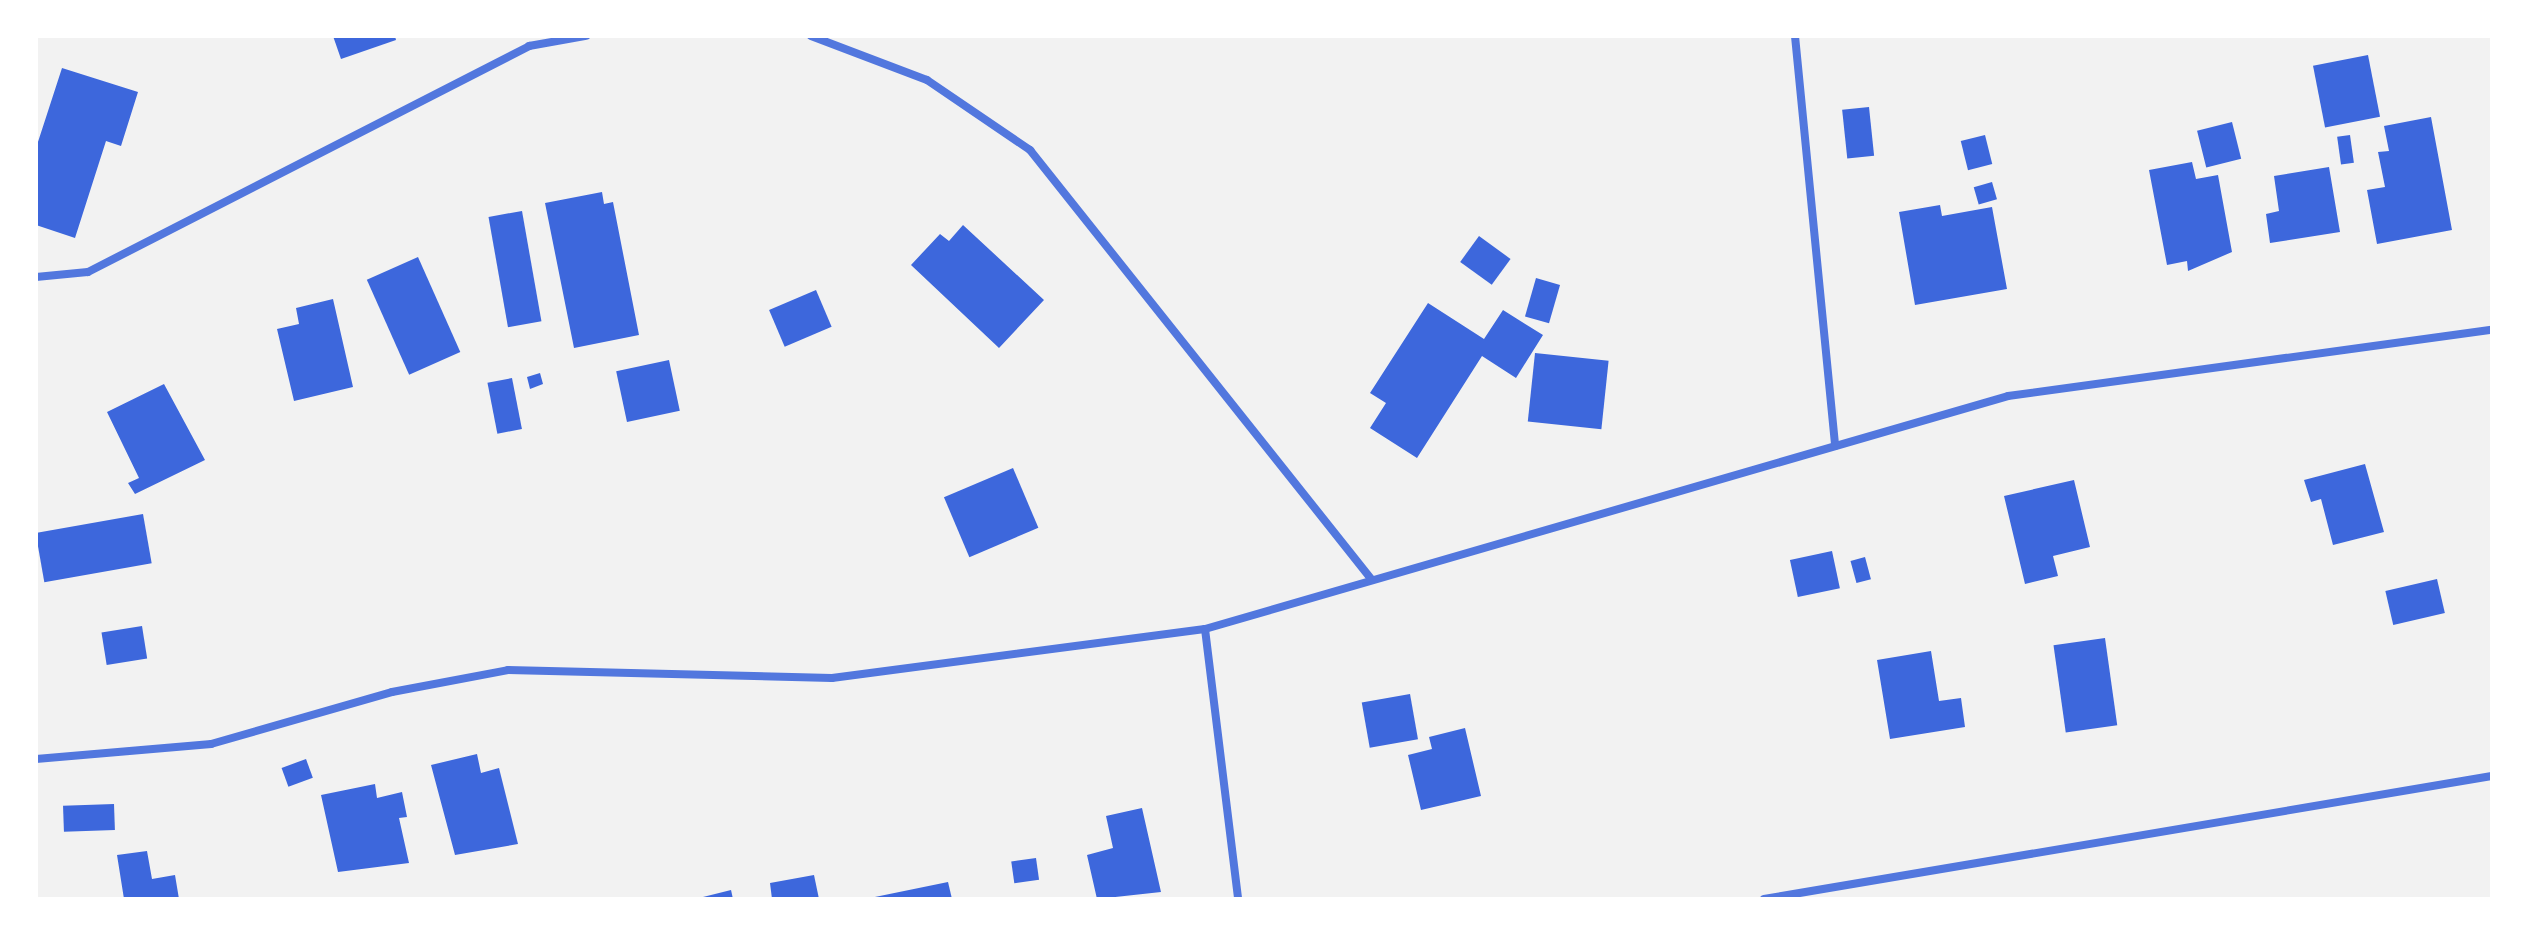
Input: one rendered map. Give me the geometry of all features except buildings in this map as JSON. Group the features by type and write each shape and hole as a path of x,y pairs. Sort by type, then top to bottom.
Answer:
{"street":[{"path":"36,277 88,272 529,46 586,36"},
{"path":"811,36 927,80 1030,150 1372,580"},
{"path":"1795,36 1835,446"},
{"path":"36,759 211,744 392,692 508,670 832,678 1205,629 2008,396 2492,330"},
{"path":"1205,629 1238,899"},
{"path":"1764,899 2492,776"}]}
